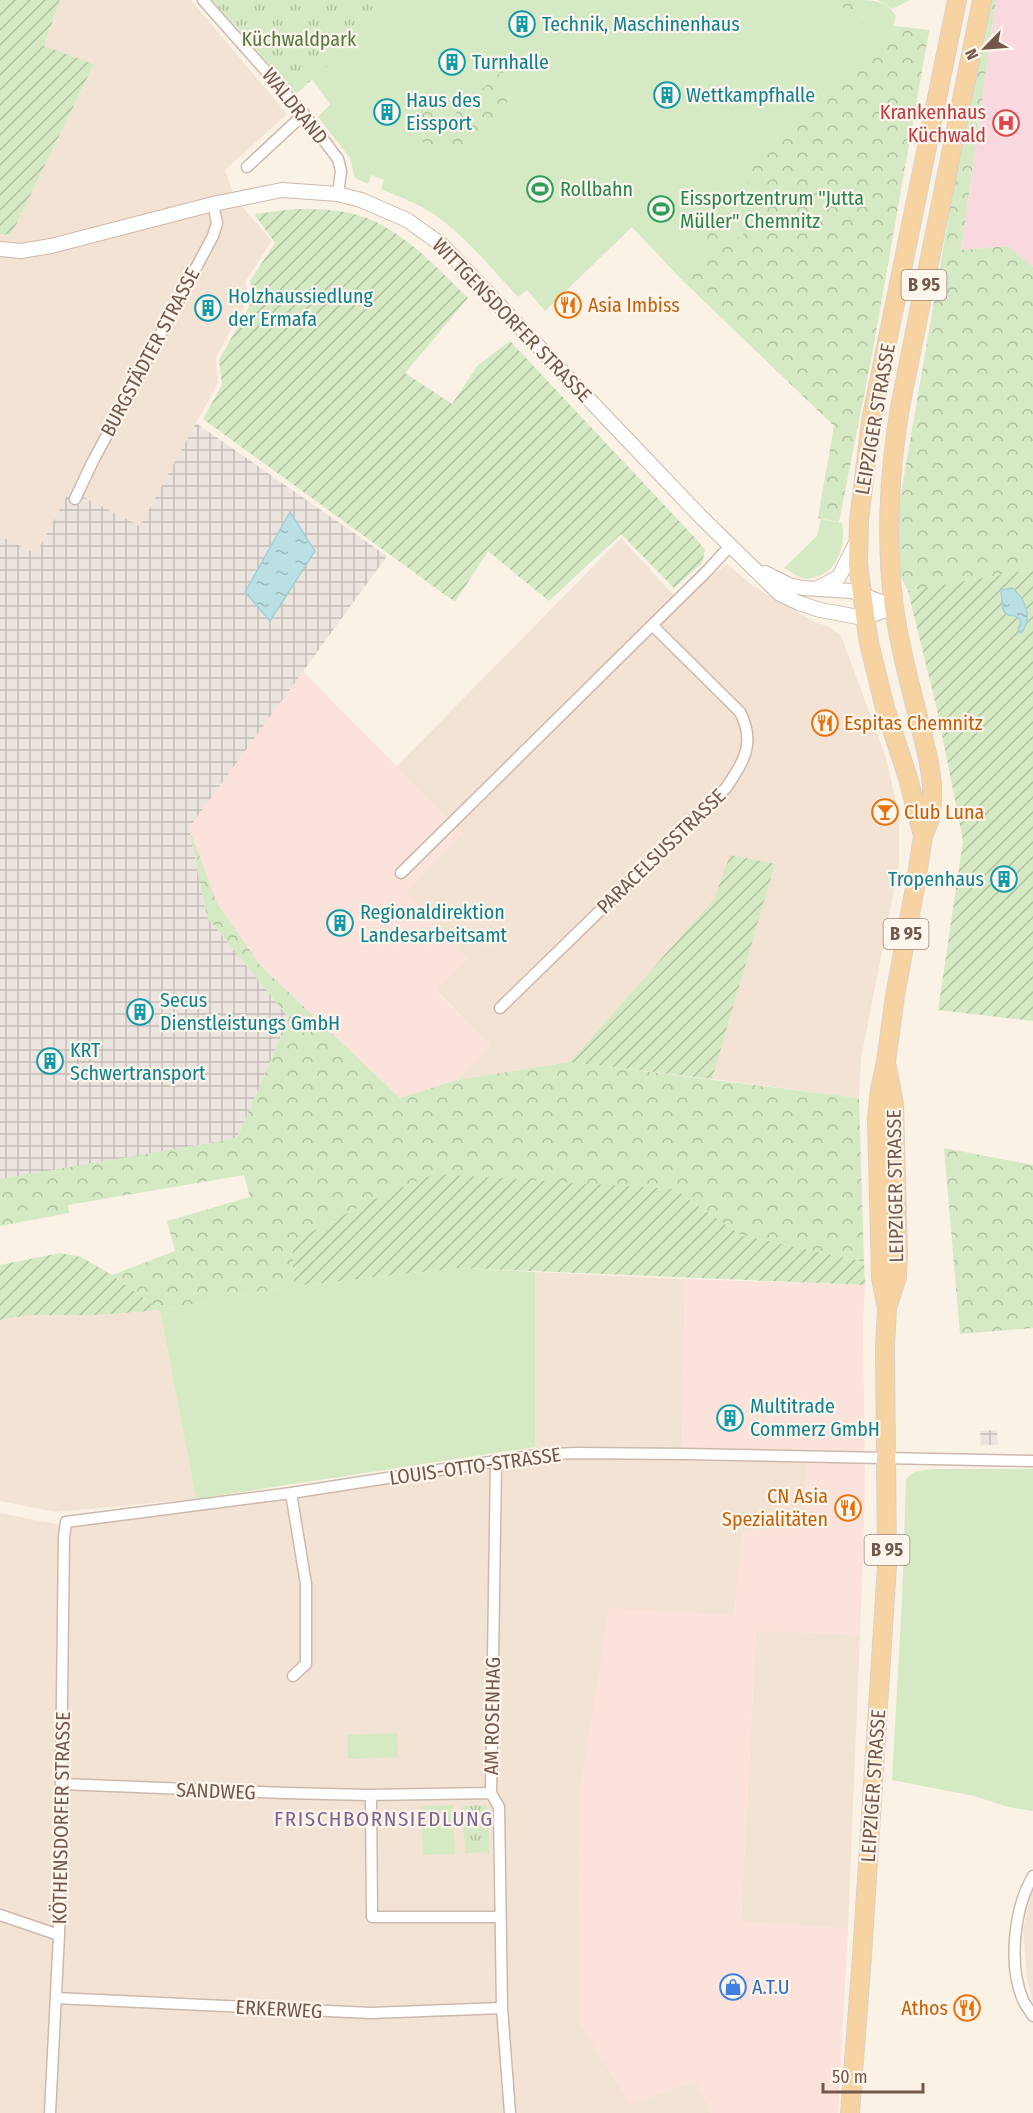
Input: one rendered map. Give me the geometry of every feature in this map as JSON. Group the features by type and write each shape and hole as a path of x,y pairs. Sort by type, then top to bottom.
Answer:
{"main road":[{"name":"LEIPZIGER STRASSE","path":"923,836 877,677 864,618 858,539 859,513 872,421 957,0"},
{"name":"LEIPZIGER STRASSE","path":"850,2113 859,2009 887,1566 885,1347 887,1308 881,1278 890,1248 886,1136 892,1087 886,1062 890,1021 923,836 930,819 932,784 894,607 889,540 889,498 893,450 982,0"}],"street":[{"name":"WALDRAND","path":"203,0 304,114 338,159 341,171 338,194"},
{"path":"246,167 304,114"},
{"name":"WITTGENSDORFER STRASSE","path":"0,249 21,251 51,246 213,204 282,190 338,194 362,200 407,220 442,245 730,546 780,594 820,610 864,618"},
{"name":"BURGSTÄDTER STRASSE","path":"75,499 213,236 217,223 213,204"},
{"path":"814,589 839,577 858,539"},
{"path":"401,873 730,546"},
{"name":"WITTGENSDORFER STRASSE","path":"755,568 789,585 852,591 894,607"},
{"path":"864,618 894,607"},
{"name":"PARACELSUSSTRASSE","path":"500,1008 726,788 747,752 747,726 740,712 652,625"},
{"name":"LOUIS-OTTO-STRASSE","path":"66,1522 291,1492 535,1455 576,1453 887,1459"},
{"path":"887,1459 1033,1461"},
{"name":"AM ROSENHAG","path":"496,1461 491,1793 499,1807 502,2008 510,2113"},
{"path":"291,1492 306,1584 307,1606 306,1664 293,1676"},
{"name":"KÖTHENSDORFER STRASSE","path":"50,2113 59,1935 66,1522"},
{"name":"SANDWEG","path":"62,1784 222,1792 371,1795 491,1793"},
{"path":"371,1795 372,1917 500,1917"},
{"path":"1033,1875 1017,1917 1015,1947 1023,1999 1033,2016"},
{"path":"0,1915 59,1935"},
{"name":"ERKERWEG","path":"56,1998 371,2013 502,2008"}],"shaded area":[{"path":"60,0 191,0 287,114 225,170 235,198 272,241 245,282 249,297 216,357 218,383 140,526 70,490 36,555 0,536 0,234 11,235 94,65 44,47"},
{"name":"Krankenhaus Küchwald","path":"996,0 1033,0 1033,267 1008,246 961,250"},
{"path":"196,423 387,556 189,828 207,917 289,1018 237,1138 0,1180 0,536 36,554 70,490 140,526"},
{"path":"621,538 680,602 727,564 753,586 841,635 886,758 899,815 899,865 861,1059 859,1098 712,1079 775,864 714,899 570,1062 456,1080 490,1046 436,990 467,959 405,892 462,834 396,767"},
{"path":"303,671 463,834 406,892 467,959 436,991 490,1046 456,1080 400,1098 260,965 217,903 189,828"},
{"path":"535,1272 685,1279 682,1458 806,1457 807,1529 743,1530 734,1615 579,1795 580,2023 630,2104 696,2081 712,2113 0,2113 0,1513 61,1525 535,1459"},
{"path":"685,1279 865,1285 863,1323 865,1494 860,1635 756,1630 741,1921 848,1929 838,2113 712,2113 695,2081 630,2105 580,2023 579,1795 609,1608 734,1615 743,1530 807,1528 806,1457 682,1458"},
{"path":"160,1310 196,1499 56,1512 0,1501 0,1320 30,1315"},
{"path":"997,1430 998,1445 981,1445 980,1431"},
{"path":"756,1630 860,1635 848,1929 741,1922"},
{"path":"1033,1885 1033,2004 1027,1978 1023,1929"}],"green space":[{"path":"0,0 60,0 44,46 94,64 11,235 0,234"},
{"name":"Küchwaldpark","path":"212,0 402,0 296,94"},
{"name":"Eissportzentrum \"Jutta Müller\" Chemnitz","path":"402,0 833,0 853,15 865,17 863,0 868,0 882,3 890,8 896,16 893,26 929,30 871,360 687,273 681,279 632,227 545,311 527,290 518,297 468,244 435,215 381,189 384,180 371,175 368,184 355,178 350,158 318,117 330,104 312,79"},
{"path":"833,0 863,0 866,17 853,15"},
{"path":"878,0 910,0 892,9"},
{"path":"986,0 996,0 961,250 1008,246 1033,267 1033,569 908,591 890,557"},
{"path":"893,26 929,30 871,360 839,522 818,518 834,426 681,279 686,270 709,248 690,227 700,216 717,234 726,226 739,238 758,221 744,206 748,178 742,169 777,131"},
{"path":"502,71 513,84 510,98 455,161 445,152 444,141 456,113"},
{"path":"428,94 447,113 434,145 427,146 410,127 410,121 413,107"},
{"path":"294,209 340,211 367,218 382,225 421,253 468,298 405,373 452,404 478,365 510,341 697,540 705,550 702,563 674,588 621,534 549,601 488,551 455,602 203,419 222,385 219,360 253,300 250,281 275,243 254,214"},
{"path":"821,519 842,523 843,540 839,556 829,570 813,578 805,579 784,568 817,536"},
{"path":"1033,569 1033,1021 938,1010 963,841 938,714 908,591"},
{"path":"189,828 217,903 260,965 400,1098 456,1080 570,1062 859,1098 864,1262 741,1235 674,1189 292,1242 294,1286 160,1310 112,1275 175,1251 167,1221 250,1197 244,1175 68,1205 69,1213 0,1226 0,1179 237,1138 289,1018 207,917"},
{"path":"730,855 775,864 712,1079 570,1062 714,899"},
{"path":"944,1148 1033,1165 1033,1328 960,1334"},
{"path":"434,1174 674,1189 741,1235 864,1262 865,1285 459,1268 294,1286 292,1242 375,1199"},
{"path":"60,1253 81,1257 112,1275 160,1310 97,1315 30,1315 0,1320 0,1265"},
{"path":"459,1268 535,1272 535,1447 196,1499 160,1310 294,1286"},
{"path":"932,1469 1033,1469 1033,1811 1008,1807 974,1796 892,1780 906,1479 914,1472"},
{"path":"397,1733 398,1757 348,1759 347,1735"},
{"path":"453,1805 455,1854 423,1855 421,1806"},
{"path":"485,1805 488,1809 489,1852 465,1853 463,1806"}],"water":[{"path":"290,512 315,551 270,621 245,592"},
{"path":"1012,588 1021,598 1026,609 1027,621 1021,633 1018,629 1020,619 1006,614 1003,610 1001,590"}],"place":[{"name":"Technik, Maschinenhaus","path":"522,24"},
{"name":"Turnhalle","path":"452,62"},
{"name":"Wettkampfhalle","path":"667,95"},
{"name":"Haus des Eissport","path":"387,112"},
{"name":"Krankenhaus Küchwald","path":"1006,123"},
{"name":"Rollbahn","path":"540,189"},
{"name":"Eissportzentrum \"Jutta Müller\" Chemnitz","path":"661,209"},
{"name":"Asia Imbiss","path":"568,305"},
{"name":"Holzhaussiedlung der Ermafa","path":"208,308"},
{"name":"Espitas Chemnitz","path":"825,723"},
{"name":"Club Luna","path":"885,812"},
{"name":"Tropenhaus","path":"1004,879"},
{"name":"Regionaldirektion Landesarbeitsamt","path":"340,923"},
{"name":"Secus Dienstleistungs GmbH","path":"140,1012"},
{"name":"KRT Schwertransport","path":"50,1061"},
{"name":"Multitrade Commerz GmbH","path":"730,1418"},
{"name":"CN Asia Spezialitäten","path":"848,1508"},
{"name":"A.T.U","path":"733,1987"},
{"name":"Athos","path":"967,2008"}],"district":[{"name":"FRISCHBORNSIEDLUNG","path":"384,1819"}]}
